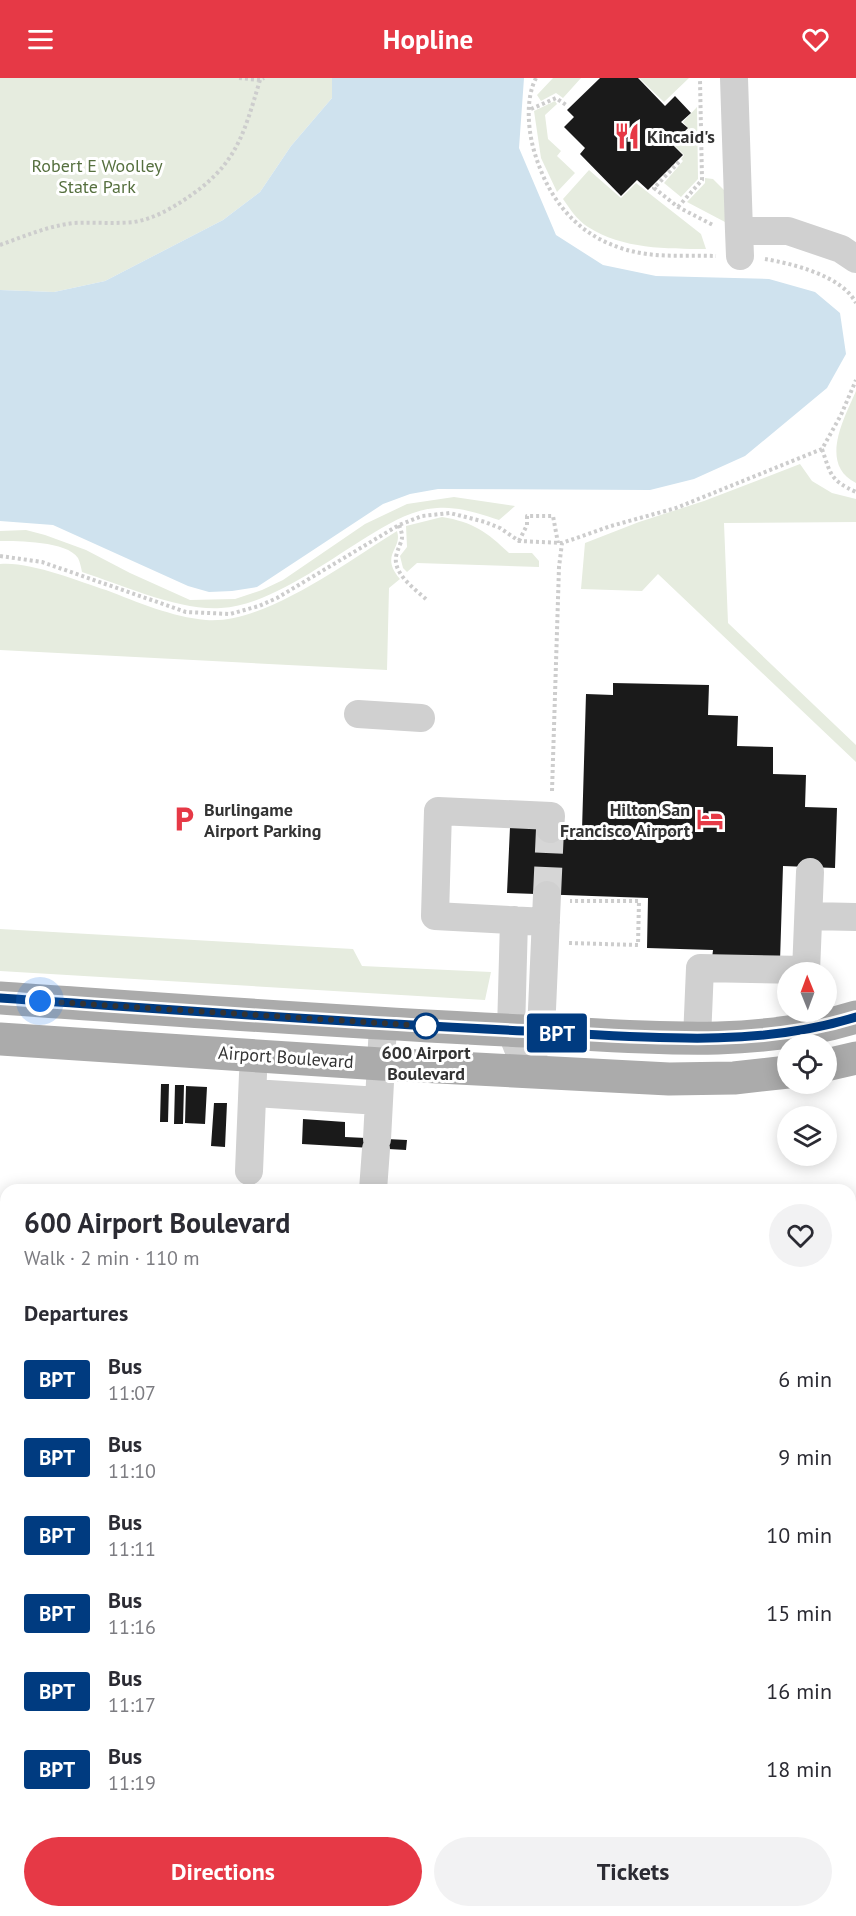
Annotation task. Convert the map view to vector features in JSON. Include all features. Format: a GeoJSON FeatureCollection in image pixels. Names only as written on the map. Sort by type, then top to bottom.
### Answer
{"type":"FeatureCollection","features":[{"type":"Feature","properties":{"kind":"main road"},"geometry":{"type":"LineString","coordinates":[[0,998],[383,1024],[697,1039],[780,1033],[800,1022]]}},
{"type":"Feature","properties":{"kind":"main road"},"geometry":{"type":"LineString","coordinates":[[76,1044],[80,1003]]}},
{"type":"Feature","properties":{"kind":"main road"},"geometry":{"type":"LineString","coordinates":[[254,1055],[256,1015]]}},
{"type":"Feature","properties":{"kind":"main road"},"geometry":{"type":"LineString","coordinates":[[837,1018],[856,1017]]}},
{"type":"Feature","properties":{"kind":"main road","name":"Airport Boulevard"},"geometry":{"type":"LineString","coordinates":[[0,1039],[381,1064],[669,1079],[734,1078],[777,1073]]}},
{"type":"Feature","properties":{"kind":"main road"},"geometry":{"type":"LineString","coordinates":[[837,1062],[856,1058]]}},
{"type":"Feature","properties":{"kind":"lane"},"geometry":{"type":"LineString","coordinates":[[734,78],[740,244],[788,231],[841,249],[856,259]]}},
{"type":"Feature","properties":{"kind":"lane"},"geometry":{"type":"LineString","coordinates":[[358,714],[421,718]]}},
{"type":"Feature","properties":{"kind":"lane"},"geometry":{"type":"LineString","coordinates":[[526,1031],[555,915],[514,920],[435,916],[438,811],[551,816],[550,829]]}},
{"type":"Feature","properties":{"kind":"lane"},"geometry":{"type":"LineString","coordinates":[[806,962],[810,872]]}},
{"type":"Feature","properties":{"kind":"lane"},"geometry":{"type":"LineString","coordinates":[[808,916],[856,916]]}},
{"type":"Feature","properties":{"kind":"lane"},"geometry":{"type":"LineString","coordinates":[[514,920],[526,1031],[527,1071]]}},
{"type":"Feature","properties":{"kind":"lane"},"geometry":{"type":"LineString","coordinates":[[697,1039],[700,969],[777,970]]}},
{"type":"Feature","properties":{"kind":"lane"},"geometry":{"type":"LineString","coordinates":[[373,1184],[383,1024]]}},
{"type":"Feature","properties":{"kind":"lane"},"geometry":{"type":"LineString","coordinates":[[249,1171],[254,1055]]}},
{"type":"Feature","properties":{"kind":"lane"},"geometry":{"type":"LineString","coordinates":[[253,1093],[379,1101]]}},
{"type":"Feature","properties":{"kind":"path"},"geometry":{"type":"LineString","coordinates":[[0,245],[41,229],[74,224],[135,222],[169,210],[218,175],[235,151],[247,125],[262,79],[239,78]]}},
{"type":"Feature","properties":{"kind":"path"},"geometry":{"type":"LineString","coordinates":[[536,78],[532,85],[530,110],[532,146],[539,168],[556,203],[575,223],[597,238],[619,247],[647,254],[740,244]]}},
{"type":"Feature","properties":{"kind":"path"},"geometry":{"type":"LineString","coordinates":[[678,207],[702,180],[699,80]]}},
{"type":"Feature","properties":{"kind":"path"},"geometry":{"type":"LineString","coordinates":[[530,110],[556,98],[566,105]]}},
{"type":"Feature","properties":{"kind":"path"},"geometry":{"type":"LineString","coordinates":[[679,162],[654,188],[678,207],[724,231],[740,244],[777,261],[808,270],[839,284],[856,303]]}},
{"type":"Feature","properties":{"kind":"path"},"geometry":{"type":"LineString","coordinates":[[0,556],[42,562],[186,612],[230,614],[277,598],[399,525],[422,516],[450,513],[486,522],[519,541],[560,543],[676,508],[822,449],[841,415],[856,380]]}},
{"type":"Feature","properties":{"kind":"path"},"geometry":{"type":"LineString","coordinates":[[822,449],[831,474],[838,484],[856,492]]}},
{"type":"Feature","properties":{"kind":"path"},"geometry":{"type":"LineString","coordinates":[[519,541],[527,525],[527,516],[553,516],[560,543],[552,797]]}},
{"type":"Feature","properties":{"kind":"path"},"geometry":{"type":"LineString","coordinates":[[399,525],[403,535],[395,559],[397,568],[402,577],[427,600]]}},
{"type":"Feature","properties":{"kind":"path"},"geometry":{"type":"LineString","coordinates":[[639,901],[638,945],[555,915],[639,901]]}},
{"type":"Feature","properties":{"kind":"green space","name":"Robert E Woolley State Park"},"geometry":{"type":"Polygon","coordinates":[[[0,78],[332,78],[332,98],[291,146],[260,192],[223,220],[105,281],[54,292],[0,290],[0,78]]]}},
{"type":"Feature","properties":{"kind":"green space"},"geometry":{"type":"Polygon","coordinates":[[[553,78],[581,78],[563,98],[556,93],[541,101],[537,95],[553,78]]]}},
{"type":"Feature","properties":{"kind":"green space"},"geometry":{"type":"Polygon","coordinates":[[[639,78],[689,78],[664,102],[639,78]]]}},
{"type":"Feature","properties":{"kind":"green space"},"geometry":{"type":"Polygon","coordinates":[[[555,101],[557,104],[545,115],[548,139],[561,151],[557,156],[575,173],[557,192],[541,158],[534,111],[555,101]]]}},
{"type":"Feature","properties":{"kind":"green space"},"geometry":{"type":"Polygon","coordinates":[[[697,107],[698,179],[681,197],[664,183],[683,161],[681,159],[684,155],[673,144],[689,129],[683,122],[697,107]]]}},
{"type":"Feature","properties":{"kind":"green space"},"geometry":{"type":"Polygon","coordinates":[[[589,170],[621,198],[636,183],[701,234],[706,249],[660,248],[630,244],[615,240],[588,227],[577,218],[563,199],[589,170]]]}},
{"type":"Feature","properties":{"kind":"green space"},"geometry":{"type":"Polygon","coordinates":[[[705,178],[713,179],[725,191],[725,222],[687,202],[705,183],[705,178]]]}},
{"type":"Feature","properties":{"kind":"green space"},"geometry":{"type":"Polygon","coordinates":[[[856,391],[856,483],[845,475],[838,464],[836,452],[841,427],[856,391]]]}},
{"type":"Feature","properties":{"kind":"green space"},"geometry":{"type":"Polygon","coordinates":[[[800,464],[812,481],[832,493],[856,499],[856,522],[724,523],[728,623],[856,745],[856,762],[658,574],[642,591],[581,589],[585,543],[800,464]]]}},
{"type":"Feature","properties":{"kind":"green space"},"geometry":{"type":"Polygon","coordinates":[[[454,497],[515,506],[499,520],[453,508],[429,509],[412,513],[375,532],[301,579],[281,589],[260,599],[221,608],[205,608],[169,601],[82,572],[78,558],[64,548],[42,543],[0,541],[0,531],[26,530],[86,550],[190,600],[235,599],[283,580],[365,524],[407,504],[454,497]]]}},
{"type":"Feature","properties":{"kind":"green space"},"geometry":{"type":"Polygon","coordinates":[[[442,517],[479,529],[509,553],[532,553],[539,561],[539,567],[417,563],[407,572],[403,568],[400,556],[407,547],[406,526],[442,517]]]}},
{"type":"Feature","properties":{"kind":"green space"},"geometry":{"type":"Polygon","coordinates":[[[397,531],[397,543],[391,558],[394,571],[400,579],[389,588],[387,670],[0,650],[0,564],[53,572],[180,616],[206,620],[229,619],[279,602],[305,589],[397,531]]]}},
{"type":"Feature","properties":{"kind":"green space"},"geometry":{"type":"Polygon","coordinates":[[[0,929],[353,949],[362,966],[491,972],[485,1000],[0,971],[0,929]]]}},
{"type":"Feature","properties":{"kind":"water"},"geometry":{"type":"Polygon","coordinates":[[[332,78],[524,78],[519,148],[556,235],[603,265],[656,276],[769,279],[815,292],[840,313],[846,354],[827,388],[745,456],[694,479],[650,490],[438,489],[410,494],[383,504],[257,587],[209,592],[188,586],[53,525],[0,521],[0,290],[54,292],[105,281],[223,220],[260,192],[291,146],[332,98],[332,78]]]}},
{"type":"Feature","properties":{"kind":"building","name":"Kincaid's"},"geometry":{"type":"Polygon","coordinates":[[[600,78],[638,78],[665,106],[675,96],[691,113],[681,122],[688,128],[672,144],[683,155],[648,190],[637,180],[621,196],[580,154],[585,148],[564,127],[574,117],[567,110],[600,78]]]}},
{"type":"Feature","properties":{"kind":"building","name":"Hilton San Francisco Airport"},"geometry":{"type":"Polygon","coordinates":[[[613,683],[709,685],[708,715],[738,716],[737,746],[773,747],[773,774],[806,775],[805,807],[837,808],[835,868],[783,866],[780,961],[712,959],[713,950],[647,948],[648,898],[507,893],[510,827],[582,830],[586,694],[613,695],[613,683]]]}},
{"type":"Feature","properties":{"kind":"building"},"geometry":{"type":"Polygon","coordinates":[[[161,1084],[169,1084],[168,1122],[160,1122],[161,1084]]]}},
{"type":"Feature","properties":{"kind":"building"},"geometry":{"type":"Polygon","coordinates":[[[175,1085],[184,1085],[183,1124],[174,1124],[175,1085]]]}},
{"type":"Feature","properties":{"kind":"building"},"geometry":{"type":"Polygon","coordinates":[[[186,1086],[207,1087],[205,1124],[185,1123],[186,1086]]]}},
{"type":"Feature","properties":{"kind":"building"},"geometry":{"type":"Polygon","coordinates":[[[214,1103],[227,1103],[225,1147],[211,1146],[214,1103]]]}},
{"type":"Feature","properties":{"kind":"building"},"geometry":{"type":"Polygon","coordinates":[[[303,1119],[345,1122],[345,1137],[407,1140],[406,1150],[302,1144],[303,1119]]]}},
{"type":"Feature","properties":{"kind":"tunnel"},"geometry":{"type":"LineString","coordinates":[[547,895],[550,829]]}},
{"type":"Feature","properties":{"kind":"bus line","name":"BPT"},"geometry":{"type":"LineString","coordinates":[[0,998],[383,1024],[677,1039],[780,1033],[856,1017]]}},
{"type":"Feature","properties":{"kind":"place","name":"Kincaid's"},"geometry":{"type":"Point","coordinates":[627,136]}},
{"type":"Feature","properties":{"kind":"place","name":"Burlingame Airport Parking"},"geometry":{"type":"Point","coordinates":[184,819]}},
{"type":"Feature","properties":{"kind":"place","name":"Hilton San Francisco Airport"},"geometry":{"type":"Point","coordinates":[710,819]}},
{"type":"Feature","properties":{"kind":"place","name":"600 Airport Boulevard"},"geometry":{"type":"Point","coordinates":[426,1026]}},
{"type":"Feature","properties":{"kind":"route"},"geometry":{"type":"LineString","coordinates":[[40,1001],[426,1026]]}}]}
